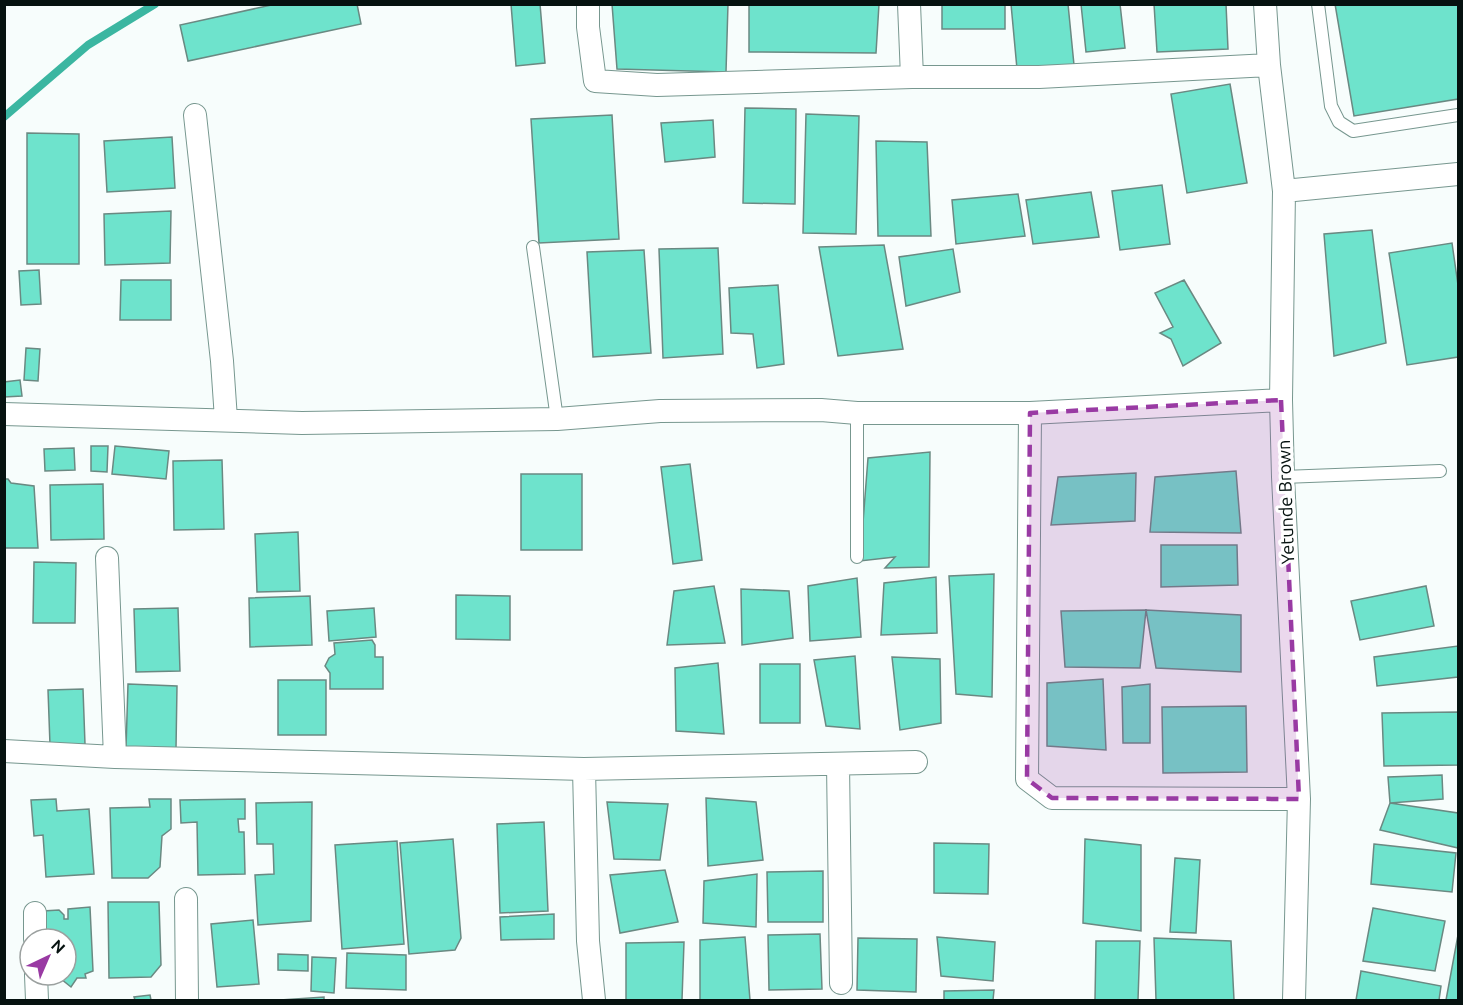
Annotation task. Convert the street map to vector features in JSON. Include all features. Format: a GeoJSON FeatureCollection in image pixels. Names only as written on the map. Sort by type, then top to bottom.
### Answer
{"type":"FeatureCollection","features":[{"type":"Feature","properties":{"kind":"street"},"geometry":{"type":"LineString","coordinates":[[588,4],[588,27],[595,81],[657,85],[912,77],[1040,77],[1269,65]]}},
{"type":"Feature","properties":{"kind":"street"},"geometry":{"type":"LineString","coordinates":[[909,4],[912,77]]}},
{"type":"Feature","properties":{"kind":"street","name":"Yetunde Brown"},"geometry":{"type":"LineString","coordinates":[[1265,4],[1269,65],[1284,191],[1281,399],[1299,799],[1294,1000]]}},
{"type":"Feature","properties":{"kind":"street"},"geometry":{"type":"LineString","coordinates":[[195,115],[222,361],[226,419]]}},
{"type":"Feature","properties":{"kind":"street"},"geometry":{"type":"LineString","coordinates":[[1284,191],[1458,174]]}},
{"type":"Feature","properties":{"kind":"street"},"geometry":{"type":"LineString","coordinates":[[4,414],[302,423],[557,419],[660,411],[821,410],[857,413],[1030,413],[1281,399]]}},
{"type":"Feature","properties":{"kind":"street"},"geometry":{"type":"LineString","coordinates":[[1030,413],[1027,779],[1052,798],[1299,799]]}},
{"type":"Feature","properties":{"kind":"street"},"geometry":{"type":"LineString","coordinates":[[107,558],[115,757]]}},
{"type":"Feature","properties":{"kind":"street"},"geometry":{"type":"LineString","coordinates":[[4,751],[115,757],[584,769],[916,762]]}},
{"type":"Feature","properties":{"kind":"street"},"geometry":{"type":"LineString","coordinates":[[838,764],[841,983]]}},
{"type":"Feature","properties":{"kind":"street"},"geometry":{"type":"LineString","coordinates":[[584,769],[588,941],[594,1000]]}},
{"type":"Feature","properties":{"kind":"street"},"geometry":{"type":"LineString","coordinates":[[186,899],[187,1000]]}},
{"type":"Feature","properties":{"kind":"street"},"geometry":{"type":"LineString","coordinates":[[35,913],[36,927]]}},
{"type":"Feature","properties":{"kind":"lane"},"geometry":{"type":"LineString","coordinates":[[1318,4],[1331,106],[1339,122],[1353,130],[1458,114]]}},
{"type":"Feature","properties":{"kind":"lane"},"geometry":{"type":"LineString","coordinates":[[533,247],[557,419]]}},
{"type":"Feature","properties":{"kind":"lane"},"geometry":{"type":"LineString","coordinates":[[857,413],[857,557]]}},
{"type":"Feature","properties":{"kind":"lane"},"geometry":{"type":"LineString","coordinates":[[1283,477],[1440,471]]}},
{"type":"Feature","properties":{"kind":"highlighted area"},"geometry":{"type":"Polygon","coordinates":[[[1281,400],[1299,799],[1052,798],[1027,779],[1030,413],[1281,400]]]}},
{"type":"Feature","properties":{"kind":"building"},"geometry":{"type":"Polygon","coordinates":[[[276,4],[357,4],[361,24],[188,61],[180,25],[276,4]]]}},
{"type":"Feature","properties":{"kind":"building"},"geometry":{"type":"Polygon","coordinates":[[[511,4],[540,4],[545,63],[516,66],[511,4]]]}},
{"type":"Feature","properties":{"kind":"building"},"geometry":{"type":"Polygon","coordinates":[[[612,4],[728,4],[726,72],[617,69],[612,4]]]}},
{"type":"Feature","properties":{"kind":"building"},"geometry":{"type":"Polygon","coordinates":[[[749,4],[879,4],[876,53],[749,52],[749,4]]]}},
{"type":"Feature","properties":{"kind":"building"},"geometry":{"type":"Polygon","coordinates":[[[942,4],[1005,4],[1005,29],[942,29],[942,4]]]}},
{"type":"Feature","properties":{"kind":"building"},"geometry":{"type":"Polygon","coordinates":[[[1011,4],[1068,4],[1074,65],[1017,69],[1011,4]]]}},
{"type":"Feature","properties":{"kind":"building"},"geometry":{"type":"Polygon","coordinates":[[[1081,4],[1120,4],[1125,48],[1086,52],[1081,4]]]}},
{"type":"Feature","properties":{"kind":"building"},"geometry":{"type":"Polygon","coordinates":[[[1154,4],[1226,4],[1228,49],[1157,52],[1154,4]]]}},
{"type":"Feature","properties":{"kind":"building"},"geometry":{"type":"Polygon","coordinates":[[[1335,4],[1458,4],[1458,99],[1354,116],[1335,4]]]}},
{"type":"Feature","properties":{"kind":"building"},"geometry":{"type":"Polygon","coordinates":[[[1230,84],[1247,183],[1187,193],[1171,94],[1230,84]]]}},
{"type":"Feature","properties":{"kind":"building"},"geometry":{"type":"Polygon","coordinates":[[[745,108],[796,109],[795,204],[743,203],[745,108]]]}},
{"type":"Feature","properties":{"kind":"building"},"geometry":{"type":"Polygon","coordinates":[[[806,114],[859,116],[856,234],[803,233],[806,114]]]}},
{"type":"Feature","properties":{"kind":"building"},"geometry":{"type":"Polygon","coordinates":[[[612,115],[619,239],[539,243],[531,119],[612,115]]]}},
{"type":"Feature","properties":{"kind":"building"},"geometry":{"type":"Polygon","coordinates":[[[713,120],[715,157],[665,162],[661,123],[713,120]]]}},
{"type":"Feature","properties":{"kind":"building"},"geometry":{"type":"Polygon","coordinates":[[[27,133],[79,134],[79,264],[27,264],[27,133]]]}},
{"type":"Feature","properties":{"kind":"building"},"geometry":{"type":"Polygon","coordinates":[[[172,137],[175,188],[107,192],[104,141],[172,137]]]}},
{"type":"Feature","properties":{"kind":"building"},"geometry":{"type":"Polygon","coordinates":[[[876,141],[927,142],[931,236],[878,236],[876,141]]]}},
{"type":"Feature","properties":{"kind":"building"},"geometry":{"type":"Polygon","coordinates":[[[1162,185],[1170,244],[1120,250],[1112,191],[1162,185]]]}},
{"type":"Feature","properties":{"kind":"building"},"geometry":{"type":"Polygon","coordinates":[[[1091,192],[1099,237],[1033,244],[1026,200],[1091,192]]]}},
{"type":"Feature","properties":{"kind":"building"},"geometry":{"type":"Polygon","coordinates":[[[1018,194],[1025,236],[956,244],[952,200],[1018,194]]]}},
{"type":"Feature","properties":{"kind":"building"},"geometry":{"type":"Polygon","coordinates":[[[171,211],[170,263],[105,265],[104,214],[171,211]]]}},
{"type":"Feature","properties":{"kind":"building"},"geometry":{"type":"Polygon","coordinates":[[[1372,230],[1386,343],[1334,356],[1324,234],[1372,230]]]}},
{"type":"Feature","properties":{"kind":"building"},"geometry":{"type":"Polygon","coordinates":[[[1452,243],[1458,285],[1458,357],[1407,365],[1389,253],[1452,243]]]}},
{"type":"Feature","properties":{"kind":"building"},"geometry":{"type":"Polygon","coordinates":[[[884,245],[903,349],[838,356],[819,247],[884,245]]]}},
{"type":"Feature","properties":{"kind":"building"},"geometry":{"type":"Polygon","coordinates":[[[718,248],[723,354],[663,358],[659,249],[718,248]]]}},
{"type":"Feature","properties":{"kind":"building"},"geometry":{"type":"Polygon","coordinates":[[[953,249],[960,292],[906,306],[899,257],[953,249]]]}},
{"type":"Feature","properties":{"kind":"building"},"geometry":{"type":"Polygon","coordinates":[[[644,250],[651,353],[593,357],[587,252],[644,250]]]}},
{"type":"Feature","properties":{"kind":"building"},"geometry":{"type":"Polygon","coordinates":[[[39,270],[41,304],[21,305],[19,271],[39,270]]]}},
{"type":"Feature","properties":{"kind":"building"},"geometry":{"type":"Polygon","coordinates":[[[121,280],[171,280],[171,320],[120,320],[121,280]]]}},
{"type":"Feature","properties":{"kind":"building"},"geometry":{"type":"Polygon","coordinates":[[[1184,280],[1221,343],[1183,366],[1171,339],[1160,333],[1173,327],[1155,293],[1184,280]]]}},
{"type":"Feature","properties":{"kind":"building"},"geometry":{"type":"Polygon","coordinates":[[[778,285],[784,364],[757,368],[753,334],[731,333],[729,288],[778,285]]]}},
{"type":"Feature","properties":{"kind":"building"},"geometry":{"type":"Polygon","coordinates":[[[26,348],[40,349],[38,381],[24,380],[26,348]]]}},
{"type":"Feature","properties":{"kind":"building"},"geometry":{"type":"Polygon","coordinates":[[[20,380],[22,396],[4,397],[4,382],[20,380]]]}},
{"type":"Feature","properties":{"kind":"building"},"geometry":{"type":"Polygon","coordinates":[[[91,446],[108,446],[107,472],[91,471],[91,446]]]}},
{"type":"Feature","properties":{"kind":"building"},"geometry":{"type":"Polygon","coordinates":[[[115,446],[169,451],[166,479],[112,474],[115,446]]]}},
{"type":"Feature","properties":{"kind":"building"},"geometry":{"type":"Polygon","coordinates":[[[74,448],[75,470],[45,471],[44,449],[74,448]]]}},
{"type":"Feature","properties":{"kind":"building"},"geometry":{"type":"Polygon","coordinates":[[[930,452],[929,567],[885,568],[895,557],[860,561],[868,458],[930,452]]]}},
{"type":"Feature","properties":{"kind":"building"},"geometry":{"type":"Polygon","coordinates":[[[222,460],[224,529],[174,530],[173,461],[222,460]]]}},
{"type":"Feature","properties":{"kind":"building"},"geometry":{"type":"Polygon","coordinates":[[[690,464],[702,560],[673,564],[661,467],[690,464]]]}},
{"type":"Feature","properties":{"kind":"building"},"geometry":{"type":"Polygon","coordinates":[[[1236,471],[1241,533],[1150,532],[1155,477],[1236,471]]]}},
{"type":"Feature","properties":{"kind":"building"},"geometry":{"type":"Polygon","coordinates":[[[1136,473],[1135,521],[1051,525],[1058,477],[1136,473]]]}},
{"type":"Feature","properties":{"kind":"building"},"geometry":{"type":"Polygon","coordinates":[[[521,474],[582,474],[582,550],[521,550],[521,474]]]}},
{"type":"Feature","properties":{"kind":"building"},"geometry":{"type":"Polygon","coordinates":[[[4,479],[8,479],[11,483],[34,486],[38,548],[4,548],[4,479]]]}},
{"type":"Feature","properties":{"kind":"building"},"geometry":{"type":"Polygon","coordinates":[[[103,484],[104,539],[51,540],[50,485],[103,484]]]}},
{"type":"Feature","properties":{"kind":"building"},"geometry":{"type":"Polygon","coordinates":[[[298,532],[300,591],[257,592],[255,534],[298,532]]]}},
{"type":"Feature","properties":{"kind":"building"},"geometry":{"type":"Polygon","coordinates":[[[1161,545],[1237,545],[1238,585],[1161,587],[1161,545]]]}},
{"type":"Feature","properties":{"kind":"building"},"geometry":{"type":"Polygon","coordinates":[[[34,562],[76,563],[75,623],[33,623],[34,562]]]}},
{"type":"Feature","properties":{"kind":"building"},"geometry":{"type":"Polygon","coordinates":[[[994,574],[992,697],[956,694],[949,576],[994,574]]]}},
{"type":"Feature","properties":{"kind":"building"},"geometry":{"type":"Polygon","coordinates":[[[936,577],[937,633],[881,635],[884,583],[936,577]]]}},
{"type":"Feature","properties":{"kind":"building"},"geometry":{"type":"Polygon","coordinates":[[[857,578],[861,637],[810,641],[808,586],[857,578]]]}},
{"type":"Feature","properties":{"kind":"building"},"geometry":{"type":"Polygon","coordinates":[[[714,586],[725,643],[667,645],[674,591],[714,586]]]}},
{"type":"Feature","properties":{"kind":"building"},"geometry":{"type":"Polygon","coordinates":[[[1426,586],[1434,626],[1360,640],[1351,601],[1426,586]]]}},
{"type":"Feature","properties":{"kind":"building"},"geometry":{"type":"Polygon","coordinates":[[[741,589],[789,591],[793,638],[742,645],[741,589]]]}},
{"type":"Feature","properties":{"kind":"building"},"geometry":{"type":"Polygon","coordinates":[[[456,595],[510,596],[510,640],[456,639],[456,595]]]}},
{"type":"Feature","properties":{"kind":"building"},"geometry":{"type":"Polygon","coordinates":[[[310,596],[312,645],[250,647],[249,598],[310,596]]]}},
{"type":"Feature","properties":{"kind":"building"},"geometry":{"type":"Polygon","coordinates":[[[178,608],[180,671],[136,672],[134,609],[178,608]]]}},
{"type":"Feature","properties":{"kind":"building"},"geometry":{"type":"Polygon","coordinates":[[[374,608],[376,637],[329,641],[327,611],[374,608]]]}},
{"type":"Feature","properties":{"kind":"building"},"geometry":{"type":"Polygon","coordinates":[[[1146,610],[1140,668],[1065,667],[1061,611],[1146,610]]]}},
{"type":"Feature","properties":{"kind":"building"},"geometry":{"type":"Polygon","coordinates":[[[1146,610],[1241,615],[1241,672],[1156,668],[1146,610]]]}},
{"type":"Feature","properties":{"kind":"building"},"geometry":{"type":"Polygon","coordinates":[[[372,640],[375,645],[375,657],[383,657],[383,689],[330,689],[330,673],[325,666],[329,658],[335,654],[334,643],[372,640]]]}},
{"type":"Feature","properties":{"kind":"building"},"geometry":{"type":"Polygon","coordinates":[[[1458,646],[1458,677],[1377,686],[1374,657],[1458,646]]]}},
{"type":"Feature","properties":{"kind":"building"},"geometry":{"type":"Polygon","coordinates":[[[855,656],[860,729],[826,726],[814,660],[855,656]]]}},
{"type":"Feature","properties":{"kind":"building"},"geometry":{"type":"Polygon","coordinates":[[[892,657],[940,659],[941,723],[900,730],[892,657]]]}},
{"type":"Feature","properties":{"kind":"building"},"geometry":{"type":"Polygon","coordinates":[[[718,663],[724,734],[676,731],[675,668],[718,663]]]}},
{"type":"Feature","properties":{"kind":"building"},"geometry":{"type":"Polygon","coordinates":[[[760,664],[800,664],[800,723],[760,723],[760,664]]]}},
{"type":"Feature","properties":{"kind":"building"},"geometry":{"type":"Polygon","coordinates":[[[1103,679],[1106,750],[1047,746],[1047,683],[1103,679]]]}},
{"type":"Feature","properties":{"kind":"building"},"geometry":{"type":"Polygon","coordinates":[[[278,680],[326,680],[326,735],[278,735],[278,680]]]}},
{"type":"Feature","properties":{"kind":"building"},"geometry":{"type":"Polygon","coordinates":[[[128,684],[177,686],[176,749],[126,748],[128,684]]]}},
{"type":"Feature","properties":{"kind":"building"},"geometry":{"type":"Polygon","coordinates":[[[1150,684],[1150,743],[1123,743],[1122,687],[1150,684]]]}},
{"type":"Feature","properties":{"kind":"building"},"geometry":{"type":"Polygon","coordinates":[[[83,689],[85,744],[50,745],[48,690],[83,689]]]}},
{"type":"Feature","properties":{"kind":"building"},"geometry":{"type":"Polygon","coordinates":[[[1246,706],[1247,772],[1163,773],[1162,707],[1246,706]]]}},
{"type":"Feature","properties":{"kind":"building"},"geometry":{"type":"Polygon","coordinates":[[[1458,712],[1458,765],[1384,766],[1382,713],[1458,712]]]}},
{"type":"Feature","properties":{"kind":"building"},"geometry":{"type":"Polygon","coordinates":[[[1442,775],[1443,799],[1390,803],[1388,777],[1442,775]]]}},
{"type":"Feature","properties":{"kind":"building"},"geometry":{"type":"Polygon","coordinates":[[[706,798],[756,802],[763,860],[708,866],[706,798]]]}},
{"type":"Feature","properties":{"kind":"building"},"geometry":{"type":"Polygon","coordinates":[[[56,799],[57,811],[89,809],[94,874],[46,877],[43,835],[34,836],[31,800],[56,799]]]}},
{"type":"Feature","properties":{"kind":"building"},"geometry":{"type":"Polygon","coordinates":[[[149,799],[171,799],[171,829],[162,836],[160,867],[148,878],[112,878],[110,808],[150,807],[149,799]]]}},
{"type":"Feature","properties":{"kind":"building"},"geometry":{"type":"Polygon","coordinates":[[[245,799],[245,819],[238,819],[239,832],[244,832],[245,874],[198,875],[197,822],[181,823],[180,800],[245,799]]]}},
{"type":"Feature","properties":{"kind":"building"},"geometry":{"type":"Polygon","coordinates":[[[312,802],[311,921],[258,925],[255,875],[274,874],[273,844],[257,844],[256,803],[312,802]]]}},
{"type":"Feature","properties":{"kind":"building"},"geometry":{"type":"Polygon","coordinates":[[[607,802],[668,804],[660,860],[614,859],[607,802]]]}},
{"type":"Feature","properties":{"kind":"building"},"geometry":{"type":"Polygon","coordinates":[[[1390,803],[1458,813],[1458,848],[1380,830],[1390,803]]]}},
{"type":"Feature","properties":{"kind":"building"},"geometry":{"type":"Polygon","coordinates":[[[544,822],[548,911],[500,913],[497,824],[544,822]]]}},
{"type":"Feature","properties":{"kind":"building"},"geometry":{"type":"Polygon","coordinates":[[[453,839],[461,938],[455,950],[409,954],[400,843],[453,839]]]}},
{"type":"Feature","properties":{"kind":"building"},"geometry":{"type":"Polygon","coordinates":[[[1085,839],[1141,845],[1141,931],[1083,923],[1085,839]]]}},
{"type":"Feature","properties":{"kind":"building"},"geometry":{"type":"Polygon","coordinates":[[[397,841],[404,944],[342,949],[335,845],[397,841]]]}},
{"type":"Feature","properties":{"kind":"building"},"geometry":{"type":"Polygon","coordinates":[[[934,843],[989,844],[988,894],[934,893],[934,843]]]}},
{"type":"Feature","properties":{"kind":"building"},"geometry":{"type":"Polygon","coordinates":[[[1374,844],[1456,853],[1452,892],[1371,884],[1374,844]]]}},
{"type":"Feature","properties":{"kind":"building"},"geometry":{"type":"Polygon","coordinates":[[[1175,858],[1200,860],[1196,933],[1170,932],[1175,858]]]}},
{"type":"Feature","properties":{"kind":"building"},"geometry":{"type":"Polygon","coordinates":[[[665,870],[678,922],[620,933],[610,875],[665,870]]]}},
{"type":"Feature","properties":{"kind":"building"},"geometry":{"type":"Polygon","coordinates":[[[823,871],[823,922],[768,922],[767,872],[823,871]]]}},
{"type":"Feature","properties":{"kind":"building"},"geometry":{"type":"Polygon","coordinates":[[[757,874],[756,927],[703,923],[704,881],[757,874]]]}},
{"type":"Feature","properties":{"kind":"building"},"geometry":{"type":"Polygon","coordinates":[[[108,902],[159,902],[161,965],[151,977],[109,978],[108,902]]]}},
{"type":"Feature","properties":{"kind":"building"},"geometry":{"type":"Polygon","coordinates":[[[90,907],[93,971],[85,974],[86,978],[78,978],[78,927],[44,927],[43,911],[59,910],[64,915],[64,919],[68,919],[68,909],[90,907]]]}},
{"type":"Feature","properties":{"kind":"building"},"geometry":{"type":"Polygon","coordinates":[[[1373,908],[1445,921],[1435,971],[1363,961],[1373,908]]]}},
{"type":"Feature","properties":{"kind":"building"},"geometry":{"type":"Polygon","coordinates":[[[554,914],[554,939],[501,940],[500,917],[554,914]]]}},
{"type":"Feature","properties":{"kind":"building"},"geometry":{"type":"Polygon","coordinates":[[[253,920],[259,984],[217,987],[211,924],[253,920]]]}},
{"type":"Feature","properties":{"kind":"building"},"geometry":{"type":"Polygon","coordinates":[[[820,934],[822,989],[769,990],[768,935],[820,934]]]}},
{"type":"Feature","properties":{"kind":"building"},"geometry":{"type":"Polygon","coordinates":[[[1458,935],[1458,1000],[1446,1000],[1458,935]]]}},
{"type":"Feature","properties":{"kind":"building"},"geometry":{"type":"Polygon","coordinates":[[[745,937],[750,1000],[700,1000],[700,940],[745,937]]]}},
{"type":"Feature","properties":{"kind":"building"},"geometry":{"type":"Polygon","coordinates":[[[937,937],[995,942],[993,981],[941,976],[937,937]]]}},
{"type":"Feature","properties":{"kind":"building"},"geometry":{"type":"Polygon","coordinates":[[[858,938],[917,939],[916,992],[857,990],[858,938]]]}},
{"type":"Feature","properties":{"kind":"building"},"geometry":{"type":"Polygon","coordinates":[[[1154,938],[1231,941],[1234,1000],[1156,1000],[1154,938]]]}},
{"type":"Feature","properties":{"kind":"building"},"geometry":{"type":"Polygon","coordinates":[[[1096,941],[1140,941],[1138,1000],[1095,1000],[1096,941]]]}},
{"type":"Feature","properties":{"kind":"building"},"geometry":{"type":"Polygon","coordinates":[[[684,942],[682,1000],[626,1000],[626,943],[684,942]]]}},
{"type":"Feature","properties":{"kind":"building"},"geometry":{"type":"Polygon","coordinates":[[[347,953],[406,955],[406,990],[346,988],[347,953]]]}},
{"type":"Feature","properties":{"kind":"building"},"geometry":{"type":"Polygon","coordinates":[[[278,954],[308,955],[308,971],[278,970],[278,954]]]}},
{"type":"Feature","properties":{"kind":"building"},"geometry":{"type":"Polygon","coordinates":[[[312,957],[336,958],[334,993],[311,991],[312,957]]]}},
{"type":"Feature","properties":{"kind":"building"},"geometry":{"type":"Polygon","coordinates":[[[1361,971],[1441,986],[1439,1000],[1356,1000],[1361,971]]]}},
{"type":"Feature","properties":{"kind":"building"},"geometry":{"type":"Polygon","coordinates":[[[994,990],[993,1000],[944,1000],[944,991],[994,990]]]}},
{"type":"Feature","properties":{"kind":"building"},"geometry":{"type":"Polygon","coordinates":[[[150,995],[151,1000],[135,1000],[134,997],[150,995]]]}},
{"type":"Feature","properties":{"kind":"building"},"geometry":{"type":"Polygon","coordinates":[[[324,997],[324,1000],[280,1000],[324,997]]]}},
{"type":"Feature","properties":{"kind":"waterway"},"geometry":{"type":"LineString","coordinates":[[4,117],[88,45],[155,4]]}}]}
